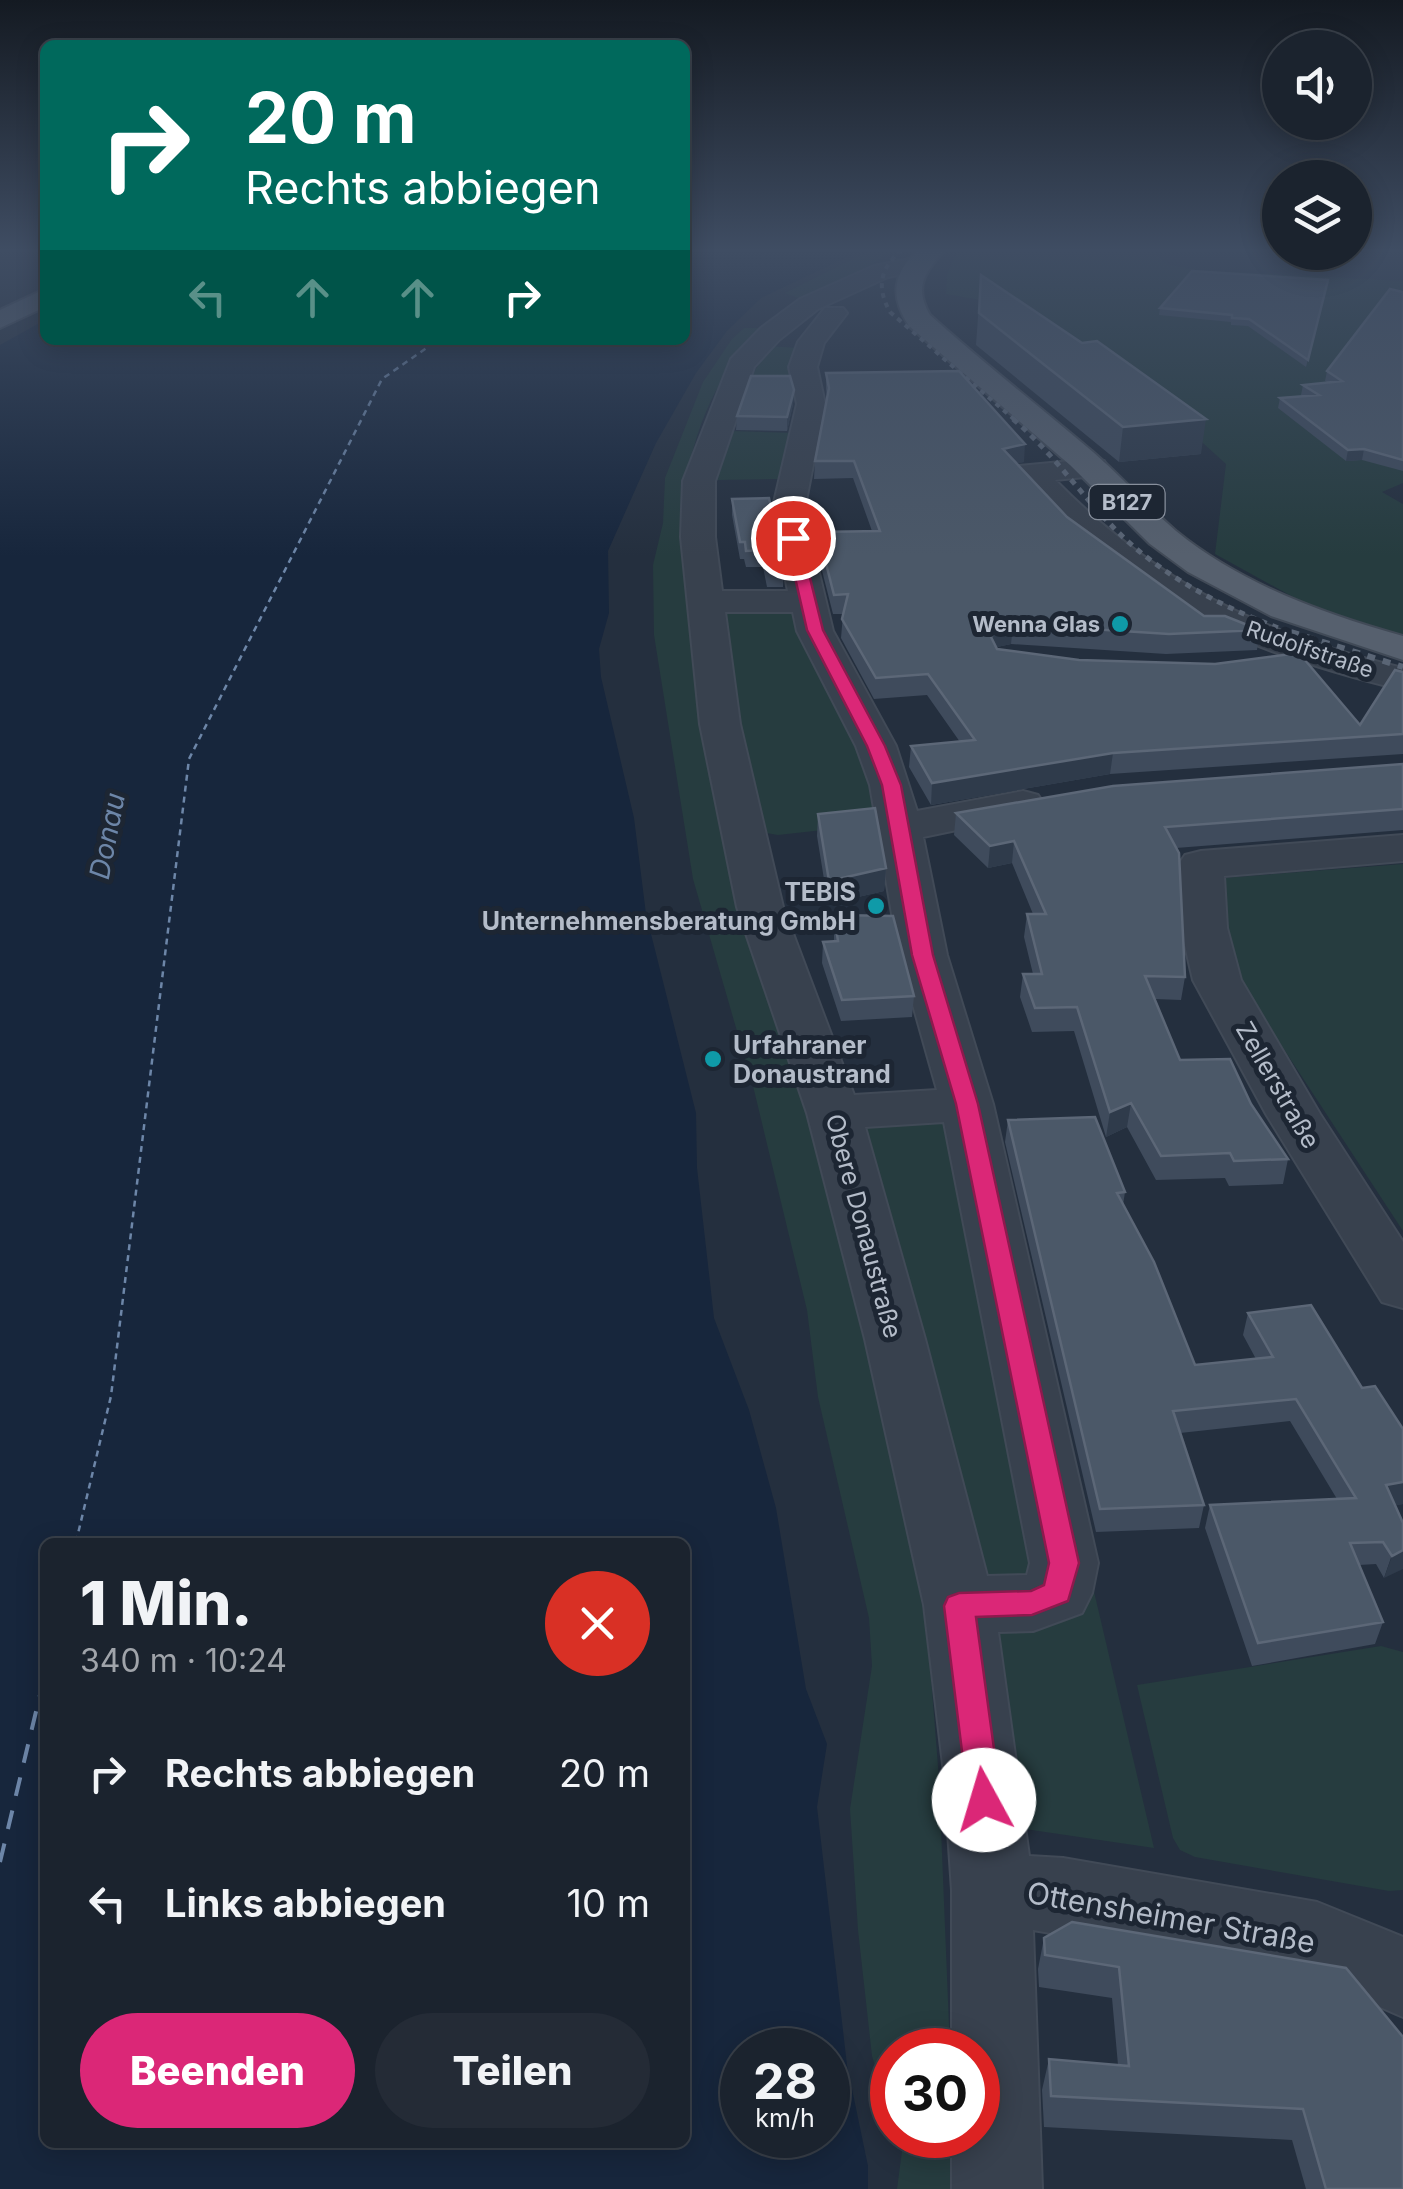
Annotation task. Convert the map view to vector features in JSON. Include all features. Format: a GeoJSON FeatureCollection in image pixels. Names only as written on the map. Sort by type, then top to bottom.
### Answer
{"type":"FeatureCollection","features":[{"type":"Feature","properties":{"kind":"main road","name":"Rudolfstraße"},"geometry":{"type":"LineString","coordinates":[[957,352],[1092,468],[1164,537],[1223,578],[1312,619],[1403,648]]}},
{"type":"Feature","properties":{"kind":"street","name":"Obere Donaustraße"},"geometry":{"type":"LineString","coordinates":[[761,352],[741,365],[699,481],[698,537],[720,724],[760,906],[834,1113],[895,1339],[959,1606],[982,1774],[992,1890],[997,2189]]}},
{"type":"Feature","properties":{"kind":"street"},"geometry":{"type":"LineString","coordinates":[[806,352],[803,378],[811,404],[793,474],[788,512],[815,630],[876,746],[892,785],[934,1002],[967,1104],[1064,1563],[1058,1593],[1032,1603],[959,1606]]}},
{"type":"Feature","properties":{"kind":"street","name":"Rudolfstraße"},"geometry":{"type":"LineString","coordinates":[[1092,468],[1030,473],[1085,528],[1144,575],[1203,608],[1313,653],[1403,680]]}},
{"type":"Feature","properties":{"kind":"street"},"geometry":{"type":"LineString","coordinates":[[705,602],[809,601]]}},
{"type":"Feature","properties":{"kind":"street"},"geometry":{"type":"LineString","coordinates":[[1246,665],[1282,664],[1313,653]]}},
{"type":"Feature","properties":{"kind":"street"},"geometry":{"type":"LineString","coordinates":[[899,824],[928,824],[1055,798]]}},
{"type":"Feature","properties":{"kind":"street","name":"Zellerstraße"},"geometry":{"type":"LineString","coordinates":[[1403,848],[1200,864],[1204,928],[1217,980],[1293,1114],[1403,1288]]}},
{"type":"Feature","properties":{"kind":"street"},"geometry":{"type":"LineString","coordinates":[[834,1113],[967,1104]]}},
{"type":"Feature","properties":{"kind":"street","name":"Ottensheimer Straße"},"geometry":{"type":"LineString","coordinates":[[992,1890],[1064,1896],[1317,1940],[1403,1978]]}},
{"type":"Feature","properties":{"kind":"green space"},"geometry":{"type":"Polygon","coordinates":[[[723,352],[741,352],[711,400],[700,427],[686,485],[683,544],[805,1095],[851,1271],[910,1538],[928,1639],[939,1779],[949,2028],[870,2028],[870,2038],[850,1809],[872,1666],[869,1618],[818,1397],[807,1310],[754,1090],[693,879],[654,635],[653,565],[663,523],[665,478],[703,382],[723,352]]]}},
{"type":"Feature","properties":{"kind":"green space"},"geometry":{"type":"Polygon","coordinates":[[[765,352],[798,352],[797,387],[746,388],[765,352]]]}},
{"type":"Feature","properties":{"kind":"green space"},"geometry":{"type":"Polygon","coordinates":[[[1067,352],[1403,352],[1403,483],[1382,492],[1403,504],[1403,636],[1304,603],[1215,554],[1226,464],[1172,415],[1067,352]]]}},
{"type":"Feature","properties":{"kind":"green space"},"geometry":{"type":"Polygon","coordinates":[[[731,431],[796,433],[782,479],[716,480],[731,431]]]}},
{"type":"Feature","properties":{"kind":"green space"},"geometry":{"type":"Polygon","coordinates":[[[793,607],[858,737],[886,823],[778,835],[760,832],[718,613],[722,609],[793,607]]]}},
{"type":"Feature","properties":{"kind":"green space"},"geometry":{"type":"Polygon","coordinates":[[[1403,864],[1403,1231],[1249,996],[1226,941],[1223,878],[1403,864]]]}},
{"type":"Feature","properties":{"kind":"green space"},"geometry":{"type":"Polygon","coordinates":[[[949,1091],[1085,1553],[1154,1848],[1018,1828],[848,1095],[949,1091]]]}},
{"type":"Feature","properties":{"kind":"green space"},"geometry":{"type":"Polygon","coordinates":[[[1381,1646],[1403,1652],[1403,1890],[1389,1891],[1195,1857],[1180,1850],[1173,1838],[1137,1685],[1381,1646]]]}},
{"type":"Feature","properties":{"kind":"green space"},"geometry":{"type":"Polygon","coordinates":[[[901,2158],[952,2158],[952,2189],[897,2189],[901,2158]]]}},
{"type":"Feature","properties":{"kind":"water","name":"Donau"},"geometry":{"type":"Polygon","coordinates":[[[0,352],[711,352],[656,443],[608,551],[609,613],[599,649],[601,677],[634,818],[646,914],[696,1113],[697,1168],[714,1318],[749,1410],[776,1508],[806,1689],[827,1744],[817,1807],[843,2028],[720,2028],[720,2158],[850,2158],[850,2079],[868,2166],[868,2189],[0,2189],[0,352]]]}},
{"type":"Feature","properties":{"kind":"building"},"geometry":{"type":"Polygon","coordinates":[[[1028,352],[1113,352],[1206,419],[1123,427],[1028,352]]]}},
{"type":"Feature","properties":{"kind":"building"},"geometry":{"type":"Polygon","coordinates":[[[1341,352],[1403,352],[1403,460],[1364,449],[1348,450],[1280,398],[1319,395],[1303,385],[1342,381],[1327,371],[1341,352]]]}},
{"type":"Feature","properties":{"kind":"building"},"geometry":{"type":"Polygon","coordinates":[[[959,371],[1025,444],[1003,449],[1067,517],[1204,616],[1225,616],[1260,630],[1169,634],[1013,624],[999,628],[991,637],[997,649],[1079,660],[1215,664],[1299,653],[1360,725],[1395,670],[1403,672],[1403,734],[1113,753],[932,783],[911,746],[975,740],[928,674],[876,678],[842,619],[848,594],[834,595],[818,532],[880,531],[854,461],[815,461],[829,388],[826,373],[959,371]]]}},
{"type":"Feature","properties":{"kind":"building"},"geometry":{"type":"Polygon","coordinates":[[[751,376],[790,376],[794,390],[787,417],[737,416],[751,376]]]}},
{"type":"Feature","properties":{"kind":"building"},"geometry":{"type":"Polygon","coordinates":[[[769,498],[784,570],[767,570],[763,550],[746,551],[745,542],[740,542],[732,499],[769,498]]]}},
{"type":"Feature","properties":{"kind":"building"},"geometry":{"type":"Polygon","coordinates":[[[1403,764],[1403,809],[1165,827],[1179,853],[1185,977],[1145,976],[1180,1060],[1230,1059],[1251,1104],[1288,1159],[1234,1161],[1230,1153],[1161,1156],[1131,1103],[1110,1112],[1077,1007],[1035,1008],[1023,974],[1042,974],[1027,914],[1046,914],[1014,841],[990,846],[956,813],[1113,786],[1403,764]]]}},
{"type":"Feature","properties":{"kind":"building"},"geometry":{"type":"Polygon","coordinates":[[[875,808],[886,868],[829,881],[818,814],[875,808]]]}},
{"type":"Feature","properties":{"kind":"building"},"geometry":{"type":"Polygon","coordinates":[[[834,915],[893,916],[914,996],[842,1000],[823,942],[838,941],[834,915]]]}},
{"type":"Feature","properties":{"kind":"building"},"geometry":{"type":"Polygon","coordinates":[[[1095,1117],[1125,1192],[1117,1193],[1154,1262],[1195,1365],[1273,1357],[1248,1313],[1311,1305],[1362,1388],[1375,1386],[1403,1429],[1403,1482],[1386,1485],[1403,1523],[1403,1550],[1392,1556],[1383,1542],[1350,1543],[1383,1622],[1258,1643],[1210,1505],[1356,1498],[1296,1399],[1173,1411],[1204,1505],[1100,1509],[1008,1120],[1095,1117]]]}},
{"type":"Feature","properties":{"kind":"building"},"geometry":{"type":"Polygon","coordinates":[[[1072,1922],[1346,1968],[1403,2037],[1403,2189],[1326,2189],[1303,2109],[1051,2096],[1049,2059],[1129,2066],[1119,1967],[1045,1955],[1044,1938],[1072,1922]]]}},
{"type":"Feature","properties":{"kind":"ferry route"},"geometry":{"type":"LineString","coordinates":[[77,1538],[111,1396],[189,759],[382,379],[421,352]]}},
{"type":"Feature","properties":{"kind":"ferry route"},"geometry":{"type":"LineString","coordinates":[[0,1862],[40,1695]]}},
{"type":"Feature","properties":{"kind":"railway"},"geometry":{"type":"LineString","coordinates":[[936,352],[1016,421]]}},
{"type":"Feature","properties":{"kind":"railway"},"geometry":{"type":"LineString","coordinates":[[1013,419],[1113,527],[1153,562],[1199,592],[1298,635]]}},
{"type":"Feature","properties":{"kind":"railway"},"geometry":{"type":"LineString","coordinates":[[1291,632],[1403,667]]}},
{"type":"Feature","properties":{"kind":"place","name":"Wenna Glas"},"geometry":{"type":"Point","coordinates":[1120,624]}},
{"type":"Feature","properties":{"kind":"place","name":"TEBIS Unternehmensberatung GmbH"},"geometry":{"type":"Point","coordinates":[876,906]}},
{"type":"Feature","properties":{"kind":"place","name":"Urfahraner Donaustrand"},"geometry":{"type":"Point","coordinates":[713,1059]}},
{"type":"Feature","properties":{"kind":"route"},"geometry":{"type":"LineString","coordinates":[[793,538],[815,630],[876,746],[892,785],[922,955],[967,1104],[1064,1563],[1058,1593],[1032,1603],[959,1606],[984,1800]]}}]}
